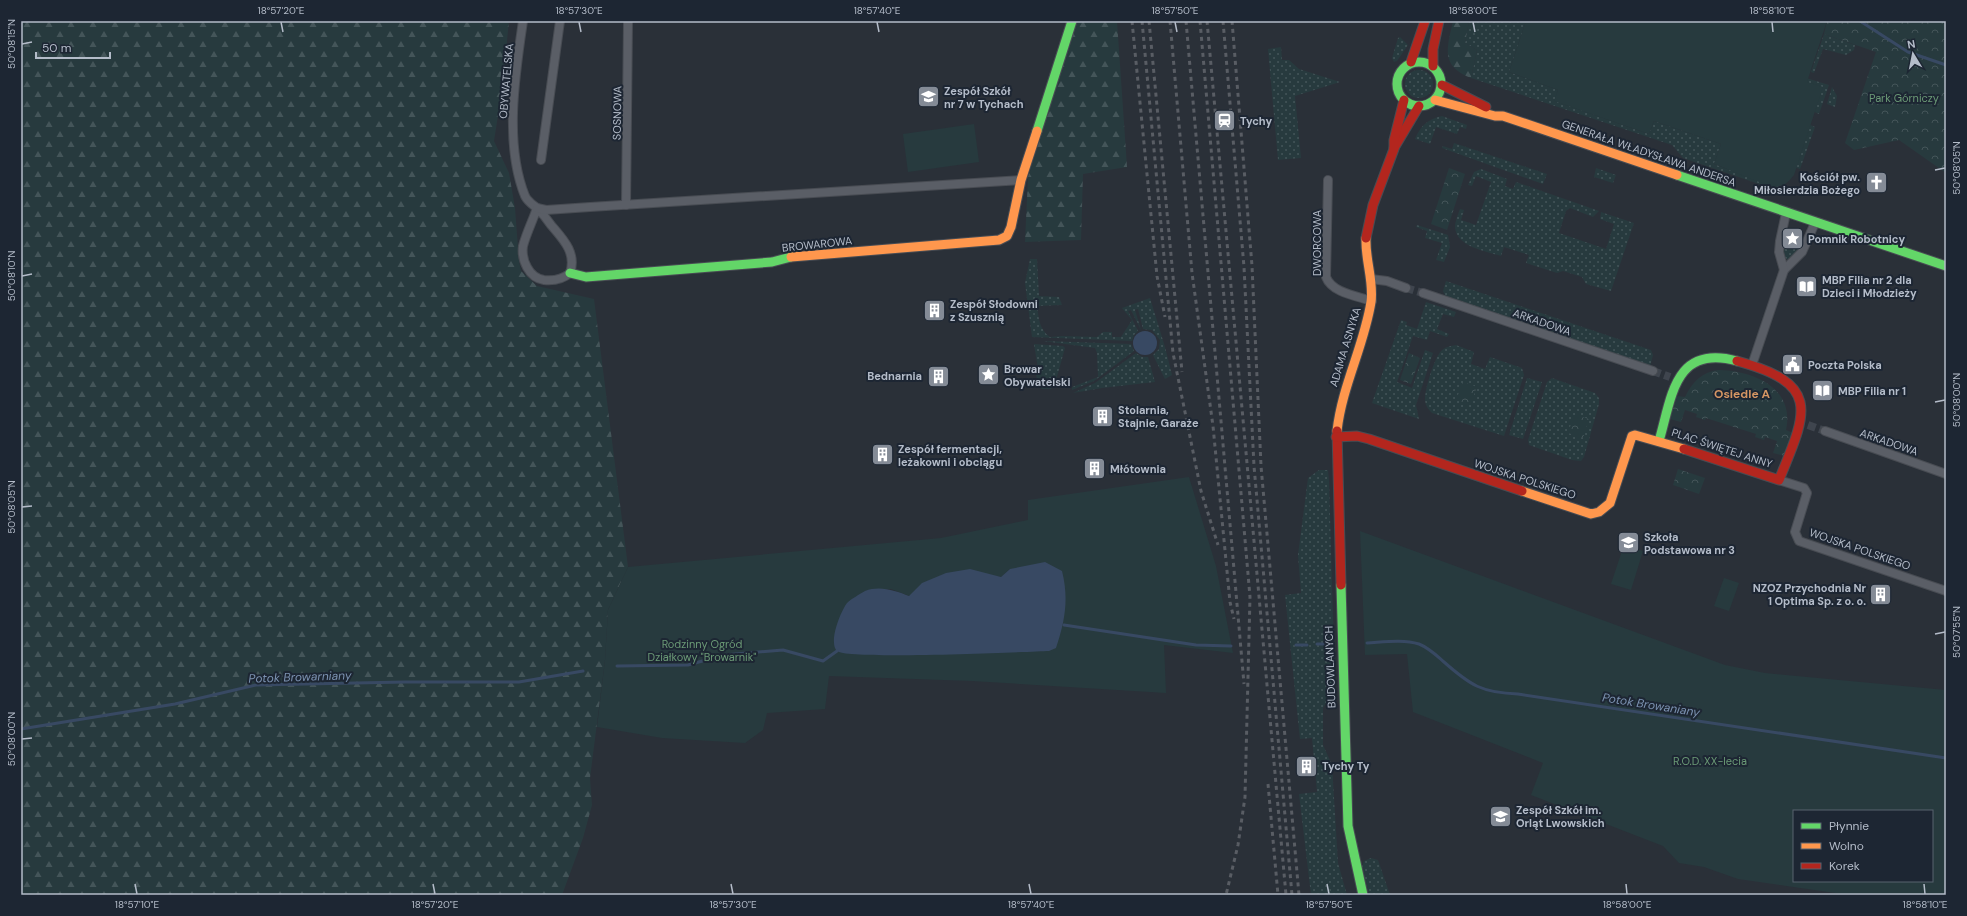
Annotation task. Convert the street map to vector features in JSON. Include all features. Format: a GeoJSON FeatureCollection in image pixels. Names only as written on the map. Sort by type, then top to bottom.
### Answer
{"type":"FeatureCollection","features":[{"type":"Feature","properties":{"kind":"street","name":"OBYWATELSKA"},"geometry":{"type":"LineString","coordinates":[[523,21],[514,89],[515,146],[522,186],[529,202],[537,208],[568,246],[573,261],[570,273]]}},
{"type":"Feature","properties":{"kind":"street"},"geometry":{"type":"LineString","coordinates":[[541,160],[560,21]]}},
{"type":"Feature","properties":{"kind":"street","name":"SOSNOWA"},"geometry":{"type":"LineString","coordinates":[[626,205],[628,21]]}},
{"type":"Feature","properties":{"kind":"street","name":"BROWAROWA"},"geometry":{"type":"LineString","coordinates":[[570,273],[586,277],[772,262],[797,256],[999,240],[1007,236],[1010,232],[1021,180],[1072,21]]}},
{"type":"Feature","properties":{"kind":"street"},"geometry":{"type":"LineString","coordinates":[[1411,62],[1424,21]]}},
{"type":"Feature","properties":{"kind":"street"},"geometry":{"type":"LineString","coordinates":[[1433,66],[1433,49],[1439,21]]}},
{"type":"Feature","properties":{"kind":"street"},"geometry":{"type":"LineString","coordinates":[[1411,62],[1427,62],[1433,66],[1441,78],[1442,85],[1440,93],[1435,100],[1430,103],[1420,106],[1411,105],[1404,100],[1397,90],[1399,73],[1411,62]]}},
{"type":"Feature","properties":{"kind":"street","name":"GENERAŁA WŁADYSŁAWA ANDERSA"},"geometry":{"type":"LineString","coordinates":[[1442,85],[1503,116],[1946,266]]}},
{"type":"Feature","properties":{"kind":"street","name":"ADAMA ASNYKA"},"geometry":{"type":"LineString","coordinates":[[1336,437],[1339,407],[1372,301],[1373,289],[1367,258],[1366,238],[1372,214],[1394,148],[1394,140],[1404,100]]}},
{"type":"Feature","properties":{"kind":"street","name":"GENERAŁA WŁADYSŁAWA ANDERSA"},"geometry":{"type":"LineString","coordinates":[[1435,100],[1496,116],[1503,116]]}},
{"type":"Feature","properties":{"kind":"street","name":"ADAMA ASNYKA"},"geometry":{"type":"LineString","coordinates":[[1394,148],[1400,142],[1410,119],[1420,106]]}},
{"type":"Feature","properties":{"kind":"street"},"geometry":{"type":"LineString","coordinates":[[570,273],[560,279],[544,280],[537,278],[526,266],[523,246],[537,208],[546,210],[1021,180]]}},
{"type":"Feature","properties":{"kind":"street","name":"DWORCOWA"},"geometry":{"type":"LineString","coordinates":[[1328,180],[1326,277],[1329,284],[1335,288],[1372,301]]}},
{"type":"Feature","properties":{"kind":"street"},"geometry":{"type":"LineString","coordinates":[[1784,270],[1779,252],[1786,213]]}},
{"type":"Feature","properties":{"kind":"street"},"geometry":{"type":"LineString","coordinates":[[1752,365],[1784,270],[1802,252],[1815,222]]}},
{"type":"Feature","properties":{"kind":"street"},"geometry":{"type":"LineString","coordinates":[[1371,279],[1387,281],[1406,288]]}},
{"type":"Feature","properties":{"kind":"street","name":"ARKADOWA"},"geometry":{"type":"LineString","coordinates":[[1423,293],[1653,371]]}},
{"type":"Feature","properties":{"kind":"street","name":"PLAC ŚWIĘTEJ ANNY"},"geometry":{"type":"LineString","coordinates":[[1712,357],[1731,358],[1752,365],[1772,372],[1789,383],[1797,392],[1801,402],[1804,424],[1779,480],[1659,441],[1674,378],[1699,360],[1712,357]]}},
{"type":"Feature","properties":{"kind":"street","name":"ARKADOWA"},"geometry":{"type":"LineString","coordinates":[[1825,431],[1946,474]]}},
{"type":"Feature","properties":{"kind":"street","name":"WOJSKA POLSKIEGO"},"geometry":{"type":"LineString","coordinates":[[1336,437],[1357,436],[1369,438],[1591,514],[1599,512],[1610,503],[1632,436],[1637,434],[1659,441]]}},
{"type":"Feature","properties":{"kind":"street","name":"BUDOWLANYCH"},"geometry":{"type":"LineString","coordinates":[[1336,437],[1348,826],[1363,895]]}},
{"type":"Feature","properties":{"kind":"street","name":"WOJSKA POLSKIEGO"},"geometry":{"type":"LineString","coordinates":[[1779,480],[1804,488],[1807,494],[1796,532],[1799,541],[1946,591]]}},
{"type":"Feature","properties":{"kind":"green space"},"geometry":{"type":"Polygon","coordinates":[[[21,21],[509,21],[502,90],[494,141],[509,173],[515,208],[521,271],[537,286],[594,299],[628,567],[608,610],[605,660],[590,778],[592,805],[583,838],[562,895],[21,895],[21,21]]]}},
{"type":"Feature","properties":{"kind":"green space"},"geometry":{"type":"Polygon","coordinates":[[[1077,21],[1117,21],[1127,167],[1083,174],[1081,240],[1025,242],[1028,177],[1077,21]]]}},
{"type":"Feature","properties":{"kind":"green space"},"geometry":{"type":"Polygon","coordinates":[[[1453,21],[1469,21],[1465,43],[1477,50],[1471,78],[1454,68],[1450,62],[1448,48],[1453,21]]]}},
{"type":"Feature","properties":{"kind":"green space"},"geometry":{"type":"Polygon","coordinates":[[[1469,21],[1526,21],[1509,72],[1558,90],[1555,101],[1649,134],[1654,121],[1721,144],[1714,164],[1769,184],[1780,186],[1782,192],[1683,158],[1672,145],[1471,78],[1477,50],[1465,43],[1469,21]]]}},
{"type":"Feature","properties":{"kind":"green space"},"geometry":{"type":"Polygon","coordinates":[[[1526,21],[1827,21],[1807,82],[1823,87],[1794,175],[1784,185],[1773,186],[1765,184],[1714,164],[1721,144],[1654,121],[1649,134],[1554,101],[1558,90],[1509,72],[1526,21]]]}},
{"type":"Feature","properties":{"kind":"green space","name":"Park Górniczy"},"geometry":{"type":"Polygon","coordinates":[[[1827,21],[1946,21],[1946,173],[1899,140],[1854,150],[1845,143],[1876,52],[1824,34],[1827,21]]]}},
{"type":"Feature","properties":{"kind":"green space"},"geometry":{"type":"Polygon","coordinates":[[[1824,34],[1855,45],[1854,50],[1846,55],[1823,49],[1814,73],[1811,72],[1824,34]]]}},
{"type":"Feature","properties":{"kind":"green space"},"geometry":{"type":"Polygon","coordinates":[[[1400,37],[1408,45],[1397,61],[1394,62],[1392,58],[1398,38],[1400,37]]]}},
{"type":"Feature","properties":{"kind":"green space"},"geometry":{"type":"Polygon","coordinates":[[[1281,47],[1282,60],[1289,60],[1299,69],[1340,82],[1295,96],[1301,158],[1278,160],[1268,49],[1281,47]]]}},
{"type":"Feature","properties":{"kind":"green space"},"geometry":{"type":"Polygon","coordinates":[[[1419,70],[1429,74],[1433,84],[1429,94],[1419,98],[1409,94],[1405,84],[1409,74],[1419,70]]]}},
{"type":"Feature","properties":{"kind":"green space"},"geometry":{"type":"Polygon","coordinates":[[[1803,77],[1829,85],[1819,114],[1808,109],[1803,77]]]}},
{"type":"Feature","properties":{"kind":"green space"},"geometry":{"type":"Polygon","coordinates":[[[1832,87],[1837,96],[1835,107],[1827,104],[1832,87]]]}},
{"type":"Feature","properties":{"kind":"green space"},"geometry":{"type":"Polygon","coordinates":[[[1442,116],[1467,125],[1466,129],[1460,127],[1457,134],[1436,127],[1430,144],[1415,139],[1422,126],[1433,119],[1442,116]]]}},
{"type":"Feature","properties":{"kind":"green space"},"geometry":{"type":"Polygon","coordinates":[[[1803,122],[1815,127],[1800,169],[1791,166],[1803,122]]]}},
{"type":"Feature","properties":{"kind":"green space"},"geometry":{"type":"Polygon","coordinates":[[[974,124],[979,162],[908,172],[903,134],[974,124]]]}},
{"type":"Feature","properties":{"kind":"green space"},"geometry":{"type":"Polygon","coordinates":[[[1454,143],[1547,174],[1543,184],[1442,148],[1443,146],[1452,149],[1454,143]]]}},
{"type":"Feature","properties":{"kind":"green space"},"geometry":{"type":"Polygon","coordinates":[[[1449,168],[1465,174],[1447,230],[1431,224],[1449,168]]]}},
{"type":"Feature","properties":{"kind":"green space"},"geometry":{"type":"Polygon","coordinates":[[[1596,168],[1616,175],[1613,183],[1594,177],[1596,168]]]}},
{"type":"Feature","properties":{"kind":"green space"},"geometry":{"type":"Polygon","coordinates":[[[1481,169],[1507,179],[1505,186],[1513,189],[1516,182],[1599,211],[1593,217],[1570,208],[1566,211],[1559,233],[1606,249],[1614,224],[1600,219],[1601,212],[1634,223],[1611,291],[1586,284],[1582,277],[1563,271],[1557,273],[1526,263],[1529,255],[1504,247],[1501,256],[1480,250],[1466,244],[1460,239],[1455,227],[1460,209],[1464,210],[1461,220],[1476,225],[1491,182],[1476,176],[1472,186],[1468,185],[1474,172],[1481,169]]]}},
{"type":"Feature","properties":{"kind":"green space"},"geometry":{"type":"Polygon","coordinates":[[[1417,225],[1448,235],[1450,247],[1444,262],[1436,260],[1442,243],[1425,238],[1427,231],[1416,227],[1417,225]]]}},
{"type":"Feature","properties":{"kind":"green space"},"geometry":{"type":"Polygon","coordinates":[[[1785,233],[1805,239],[1799,250],[1789,260],[1785,258],[1783,244],[1785,233]]]}},
{"type":"Feature","properties":{"kind":"green space"},"geometry":{"type":"Polygon","coordinates":[[[1030,259],[1037,259],[1039,296],[1059,297],[1062,305],[1037,306],[1039,319],[1046,334],[1050,337],[1097,337],[1103,332],[1112,332],[1112,337],[1121,337],[1132,320],[1122,308],[1150,298],[1172,375],[1165,379],[1153,355],[1159,349],[1160,340],[1152,330],[1143,329],[1138,309],[1135,310],[1141,330],[1131,310],[1128,311],[1138,331],[1134,335],[1132,341],[1032,337],[1025,283],[1030,259]]]}},
{"type":"Feature","properties":{"kind":"green space"},"geometry":{"type":"Polygon","coordinates":[[[1446,281],[1651,350],[1653,355],[1650,367],[1446,297],[1443,291],[1446,281]]]}},
{"type":"Feature","properties":{"kind":"green space"},"geometry":{"type":"Polygon","coordinates":[[[1426,302],[1456,312],[1454,317],[1443,314],[1437,329],[1449,334],[1447,337],[1430,331],[1427,340],[1413,336],[1397,382],[1412,388],[1425,350],[1433,353],[1416,405],[1419,419],[1372,403],[1401,320],[1407,322],[1406,325],[1417,329],[1426,302]]]}},
{"type":"Feature","properties":{"kind":"green space"},"geometry":{"type":"Polygon","coordinates":[[[1043,341],[1131,344],[1134,351],[1094,381],[1072,390],[1072,387],[1098,377],[1097,353],[1095,348],[1043,341]]]}},
{"type":"Feature","properties":{"kind":"green space"},"geometry":{"type":"Polygon","coordinates":[[[1034,344],[1063,346],[1065,348],[1056,380],[1051,389],[1042,389],[1038,385],[1035,369],[1038,369],[1034,344]]]}},
{"type":"Feature","properties":{"kind":"green space"},"geometry":{"type":"Polygon","coordinates":[[[1456,345],[1474,352],[1471,364],[1485,369],[1490,357],[1522,368],[1524,375],[1504,436],[1432,413],[1427,407],[1425,394],[1430,374],[1438,355],[1441,351],[1448,347],[1456,345]]]}},
{"type":"Feature","properties":{"kind":"green space"},"geometry":{"type":"Polygon","coordinates":[[[1136,353],[1142,357],[1148,357],[1155,382],[1073,393],[1095,383],[1136,353]]]}},
{"type":"Feature","properties":{"kind":"green space"},"geometry":{"type":"Polygon","coordinates":[[[1409,353],[1420,358],[1411,384],[1400,380],[1409,353]]]}},
{"type":"Feature","properties":{"kind":"green space"},"geometry":{"type":"Polygon","coordinates":[[[1713,371],[1732,371],[1758,378],[1778,393],[1784,403],[1787,415],[1786,430],[1793,433],[1785,456],[1773,453],[1777,441],[1765,437],[1764,440],[1755,437],[1756,434],[1706,418],[1705,420],[1696,417],[1697,414],[1685,410],[1681,422],[1670,419],[1677,396],[1685,397],[1691,386],[1699,378],[1713,371]]]}},
{"type":"Feature","properties":{"kind":"green space"},"geometry":{"type":"Polygon","coordinates":[[[1527,378],[1542,382],[1523,439],[1509,435],[1527,378]]]}},
{"type":"Feature","properties":{"kind":"green space"},"geometry":{"type":"Polygon","coordinates":[[[1552,378],[1595,393],[1599,398],[1599,404],[1584,457],[1581,461],[1572,460],[1529,445],[1528,440],[1547,382],[1552,378]]]}},
{"type":"Feature","properties":{"kind":"green space"},"geometry":{"type":"Polygon","coordinates":[[[1463,382],[1477,387],[1470,405],[1456,400],[1463,382]]]}},
{"type":"Feature","properties":{"kind":"green space"},"geometry":{"type":"Polygon","coordinates":[[[1574,415],[1589,419],[1583,438],[1568,433],[1574,415]]]}},
{"type":"Feature","properties":{"kind":"green space"},"geometry":{"type":"Polygon","coordinates":[[[1678,469],[1705,478],[1699,494],[1673,485],[1678,469]]]}},
{"type":"Feature","properties":{"kind":"green space"},"geometry":{"type":"Polygon","coordinates":[[[1319,470],[1328,470],[1329,481],[1335,688],[1323,708],[1323,745],[1332,765],[1338,863],[1347,895],[1311,895],[1299,794],[1317,792],[1312,738],[1300,739],[1285,595],[1301,593],[1298,555],[1308,478],[1319,470]]]}},
{"type":"Feature","properties":{"kind":"green space","name":"Rodzinny Ogród Działkowy \"Browarnik\""},"geometry":{"type":"Polygon","coordinates":[[[1189,477],[1216,566],[1233,653],[1164,645],[1166,693],[972,681],[829,676],[825,709],[767,713],[763,730],[745,743],[662,738],[597,727],[605,660],[608,610],[628,567],[941,538],[1028,520],[1028,500],[1189,477]],[[1010,569],[1001,577],[989,575],[909,596],[891,589],[866,591],[1049,651],[1010,569]]]}},
{"type":"Feature","properties":{"kind":"green space","name":"R.O.D. XX-lecia"},"geometry":{"type":"Polygon","coordinates":[[[1360,531],[1725,665],[1765,673],[1946,690],[1946,895],[1849,895],[1738,879],[1704,867],[1679,863],[1663,846],[1531,795],[1543,763],[1413,712],[1407,654],[1365,655],[1360,531]]]}},
{"type":"Feature","properties":{"kind":"green space"},"geometry":{"type":"Polygon","coordinates":[[[1624,545],[1643,551],[1631,590],[1611,584],[1624,545]]]}},
{"type":"Feature","properties":{"kind":"green space"},"geometry":{"type":"Polygon","coordinates":[[[1724,578],[1739,583],[1729,611],[1714,606],[1724,578]]]}},
{"type":"Feature","properties":{"kind":"green space"},"geometry":{"type":"Polygon","coordinates":[[[1371,858],[1378,860],[1390,895],[1369,895],[1362,867],[1364,861],[1371,858]]]}},
{"type":"Feature","properties":{"kind":"water"},"geometry":{"type":"Polygon","coordinates":[[[1145,331],[1153,335],[1157,343],[1153,351],[1145,355],[1137,351],[1133,343],[1137,335],[1145,331]]]}},
{"type":"Feature","properties":{"kind":"water"},"geometry":{"type":"Polygon","coordinates":[[[1045,562],[1062,571],[1066,601],[1064,619],[1056,648],[1049,651],[937,655],[870,655],[848,654],[837,651],[835,647],[834,641],[836,627],[844,607],[849,601],[865,591],[871,589],[882,589],[909,596],[922,583],[946,573],[970,569],[1001,577],[1010,569],[1045,562]]]}},
{"type":"Feature","properties":{"kind":"waterway"},"geometry":{"type":"LineString","coordinates":[[1860,21],[1908,52],[1946,65]]}},
{"type":"Feature","properties":{"kind":"waterway"},"geometry":{"type":"LineString","coordinates":[[1064,625],[1196,645],[1231,646]]}},
{"type":"Feature","properties":{"kind":"waterway","name":"Potok Browaniany"},"geometry":{"type":"LineString","coordinates":[[1367,643],[1400,641],[1419,644],[1432,652],[1461,677],[1486,690],[1495,692],[1518,694],[1946,758]]}},
{"type":"Feature","properties":{"kind":"waterway","name":"Potok Browaniany"},"geometry":{"type":"LineString","coordinates":[[1317,644],[1331,644]]}},
{"type":"Feature","properties":{"kind":"waterway","name":"Potok Browaniany"},"geometry":{"type":"LineString","coordinates":[[1296,645],[1307,645]]}},
{"type":"Feature","properties":{"kind":"waterway","name":"Potok Browarniany"},"geometry":{"type":"LineString","coordinates":[[617,666],[688,665],[724,655],[783,650],[823,661],[837,651]]}},
{"type":"Feature","properties":{"kind":"waterway","name":"Potok Browarniany"},"geometry":{"type":"LineString","coordinates":[[21,729],[175,704],[256,685],[405,682],[519,682],[583,671]]}},
{"type":"Feature","properties":{"kind":"tunnel"},"geometry":{"type":"LineString","coordinates":[[1406,288],[1423,293]]}},
{"type":"Feature","properties":{"kind":"tunnel"},"geometry":{"type":"LineString","coordinates":[[1653,371],[1670,377]]}},
{"type":"Feature","properties":{"kind":"tunnel"},"geometry":{"type":"LineString","coordinates":[[1808,425],[1825,431]]}},
{"type":"Feature","properties":{"kind":"railway"},"geometry":{"type":"LineString","coordinates":[[1132,21],[1157,276],[1165,317]]}},
{"type":"Feature","properties":{"kind":"railway"},"geometry":{"type":"LineString","coordinates":[[1142,21],[1173,353],[1201,491],[1218,545]]}},
{"type":"Feature","properties":{"kind":"railway"},"geometry":{"type":"LineString","coordinates":[[1149,21],[1182,372]]}},
{"type":"Feature","properties":{"kind":"railway"},"geometry":{"type":"LineString","coordinates":[[1170,21],[1192,273],[1213,426],[1230,602],[1234,619]]}},
{"type":"Feature","properties":{"kind":"railway"},"geometry":{"type":"LineString","coordinates":[[1186,21],[1244,684]]}},
{"type":"Feature","properties":{"kind":"railway"},"geometry":{"type":"LineString","coordinates":[[1200,21],[1250,597],[1245,797],[1238,845],[1226,895]]}},
{"type":"Feature","properties":{"kind":"railway"},"geometry":{"type":"LineString","coordinates":[[1207,21],[1286,895]]}},
{"type":"Feature","properties":{"kind":"railway"},"geometry":{"type":"LineString","coordinates":[[1223,21],[1244,267],[1254,466],[1292,895]]}},
{"type":"Feature","properties":{"kind":"railway"},"geometry":{"type":"LineString","coordinates":[[1232,21],[1252,266],[1261,466],[1299,895]]}},
{"type":"Feature","properties":{"kind":"railway"},"geometry":{"type":"LineString","coordinates":[[1268,784],[1278,895]]}},
{"type":"Feature","properties":{"kind":"traffic: fast"},"geometry":{"type":"LineString","coordinates":[[1037,131],[1072,21]]}},
{"type":"Feature","properties":{"kind":"traffic: fast"},"geometry":{"type":"LineString","coordinates":[[1415,62],[1423,62],[1428,63],[1435,68],[1440,75],[1441,84],[1440,93],[1435,100],[1428,105],[1415,106],[1407,103],[1400,96],[1397,88],[1397,80],[1400,72],[1407,65],[1415,62]]}},
{"type":"Feature","properties":{"kind":"traffic: fast"},"geometry":{"type":"LineString","coordinates":[[1677,175],[1946,266]]}},
{"type":"Feature","properties":{"kind":"traffic: fast"},"geometry":{"type":"LineString","coordinates":[[570,273],[586,277],[772,262],[791,257]]}},
{"type":"Feature","properties":{"kind":"traffic: fast"},"geometry":{"type":"LineString","coordinates":[[1659,441],[1673,392],[1679,378],[1688,367],[1700,360],[1716,358],[1737,361]]}},
{"type":"Feature","properties":{"kind":"traffic: fast"},"geometry":{"type":"LineString","coordinates":[[1341,585],[1348,826],[1363,895]]}},
{"type":"Feature","properties":{"kind":"traffic: slow"},"geometry":{"type":"LineString","coordinates":[[1435,100],[1495,116],[1503,116],[1677,175]]}},
{"type":"Feature","properties":{"kind":"traffic: slow"},"geometry":{"type":"LineString","coordinates":[[791,257],[999,240],[1007,236],[1011,227],[1021,180],[1037,131]]}},
{"type":"Feature","properties":{"kind":"traffic: slow"},"geometry":{"type":"LineString","coordinates":[[1337,431],[1343,398],[1368,318],[1371,302],[1372,294],[1366,238]]}},
{"type":"Feature","properties":{"kind":"traffic: slow"},"geometry":{"type":"LineString","coordinates":[[1522,491],[1591,514],[1599,512],[1610,503],[1632,436],[1635,435],[1684,449]]}},
{"type":"Feature","properties":{"kind":"traffic: jam"},"geometry":{"type":"LineString","coordinates":[[1411,62],[1425,21]]}},
{"type":"Feature","properties":{"kind":"traffic: jam"},"geometry":{"type":"LineString","coordinates":[[1433,66],[1433,49],[1439,21]]}},
{"type":"Feature","properties":{"kind":"traffic: jam"},"geometry":{"type":"LineString","coordinates":[[1442,85],[1486,107]]}},
{"type":"Feature","properties":{"kind":"traffic: jam"},"geometry":{"type":"LineString","coordinates":[[1366,238],[1373,205],[1394,149],[1394,140],[1404,100]]}},
{"type":"Feature","properties":{"kind":"traffic: jam"},"geometry":{"type":"LineString","coordinates":[[1394,148],[1419,106]]}},
{"type":"Feature","properties":{"kind":"traffic: jam"},"geometry":{"type":"LineString","coordinates":[[1684,449],[1779,480],[1796,436],[1800,419],[1800,404],[1795,391],[1783,380],[1764,370],[1737,361]]}},
{"type":"Feature","properties":{"kind":"traffic: jam"},"geometry":{"type":"LineString","coordinates":[[1337,431],[1341,585]]}},
{"type":"Feature","properties":{"kind":"traffic: jam"},"geometry":{"type":"LineString","coordinates":[[1336,437],[1357,436],[1369,439],[1522,491]]}},
{"type":"Feature","properties":{"kind":"place","name":"Zespół Szkół nr 7 w Tychach"},"geometry":{"type":"Point","coordinates":[929,97]}},
{"type":"Feature","properties":{"kind":"place","name":"Tychy"},"geometry":{"type":"Point","coordinates":[1224,121]}},
{"type":"Feature","properties":{"kind":"place","name":"Kościół pw. Miłosierdzia Bożego"},"geometry":{"type":"Point","coordinates":[1876,183]}},
{"type":"Feature","properties":{"kind":"place","name":"Pomnik Robotnicy"},"geometry":{"type":"Point","coordinates":[1793,239]}},
{"type":"Feature","properties":{"kind":"place","name":"MBP Filia nr 2 dla Dzieci i Młodzieży"},"geometry":{"type":"Point","coordinates":[1806,286]}},
{"type":"Feature","properties":{"kind":"place","name":"Zespół Słodowni z Szusznią"},"geometry":{"type":"Point","coordinates":[935,310]}},
{"type":"Feature","properties":{"kind":"place","name":"Poczta Polska"},"geometry":{"type":"Point","coordinates":[1793,365]}},
{"type":"Feature","properties":{"kind":"place","name":"Browar Obywatelski"},"geometry":{"type":"Point","coordinates":[988,375]}},
{"type":"Feature","properties":{"kind":"place","name":"Bednarnia"},"geometry":{"type":"Point","coordinates":[938,376]}},
{"type":"Feature","properties":{"kind":"place","name":"MBP Filia nr 1"},"geometry":{"type":"Point","coordinates":[1823,391]}},
{"type":"Feature","properties":{"kind":"place","name":"Stolarnia, Stajnie, Garaże"},"geometry":{"type":"Point","coordinates":[1103,416]}},
{"type":"Feature","properties":{"kind":"place","name":"Zespół fermentacji, leżakowni i obciągu"},"geometry":{"type":"Point","coordinates":[883,455]}},
{"type":"Feature","properties":{"kind":"place","name":"Młótownia"},"geometry":{"type":"Point","coordinates":[1095,469]}},
{"type":"Feature","properties":{"kind":"place","name":"Szkoła Podstawowa nr 3"},"geometry":{"type":"Point","coordinates":[1629,543]}},
{"type":"Feature","properties":{"kind":"place","name":"NZOZ Przychodnia Nr 1 Optima Sp. z o. o."},"geometry":{"type":"Point","coordinates":[1881,594]}},
{"type":"Feature","properties":{"kind":"place","name":"Tychy Ty"},"geometry":{"type":"Point","coordinates":[1306,766]}},
{"type":"Feature","properties":{"kind":"place","name":"Zespół Szkół im. Orląt Lwowskich"},"geometry":{"type":"Point","coordinates":[1500,816]}},
{"type":"Feature","properties":{"kind":"district","name":"Osiedle A"},"geometry":{"type":"Point","coordinates":[1742,394]}}]}
